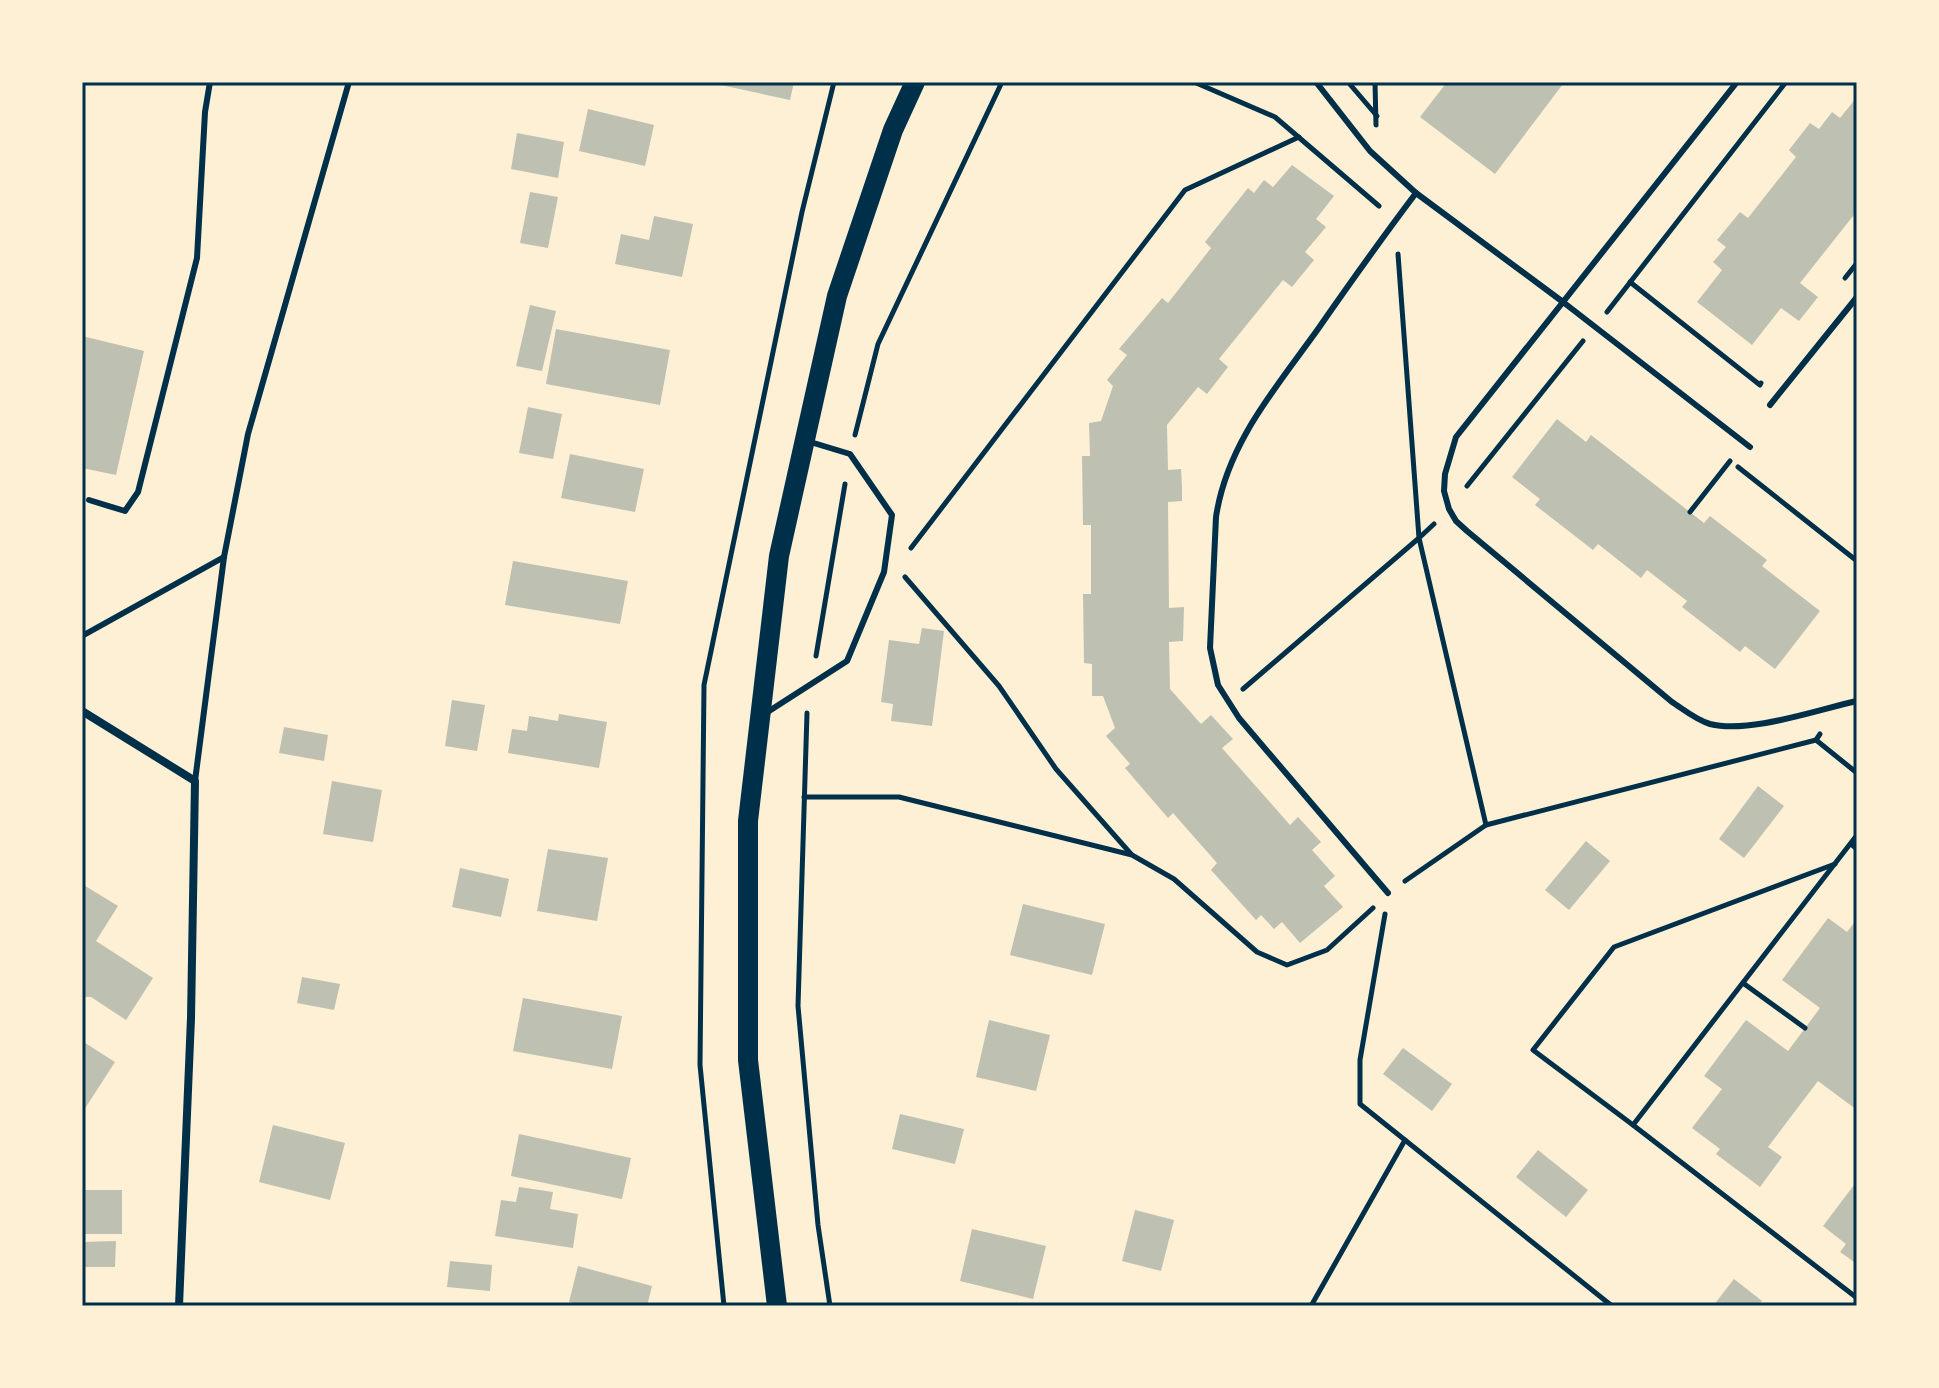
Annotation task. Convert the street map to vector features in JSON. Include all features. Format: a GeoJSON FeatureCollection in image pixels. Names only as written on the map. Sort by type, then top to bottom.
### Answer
{"type":"FeatureCollection","features":[{"type":"Feature","properties":{"kind":"main road"},"geometry":{"type":"LineString","coordinates":[[777,1306],[748,1060],[748,821],[779,556],[837,296],[893,130],[915,82]]}},
{"type":"Feature","properties":{"kind":"street"},"geometry":{"type":"LineString","coordinates":[[82,711],[195,781],[191,1018],[179,1306]]}},
{"type":"Feature","properties":{"kind":"lane"},"geometry":{"type":"LineString","coordinates":[[89,500],[125,511],[138,492],[197,258],[205,112],[210,82]]}},
{"type":"Feature","properties":{"kind":"lane"},"geometry":{"type":"LineString","coordinates":[[195,781],[224,557],[248,434],[349,82]]}},
{"type":"Feature","properties":{"kind":"lane"},"geometry":{"type":"LineString","coordinates":[[1316,82],[1370,151],[1416,193],[1750,447]]}},
{"type":"Feature","properties":{"kind":"lane"},"geometry":{"type":"LineString","coordinates":[[1737,82],[1456,437],[1445,474],[1444,491],[1449,509],[1467,531],[1647,682],[1706,723],[1731,728],[1759,724],[1857,701]]}},
{"type":"Feature","properties":{"kind":"lane"},"geometry":{"type":"LineString","coordinates":[[1388,893],[1228,702],[1218,685],[1210,648],[1216,517],[1225,476],[1243,434],[1416,193]]}},
{"type":"Feature","properties":{"kind":"lane"},"geometry":{"type":"LineString","coordinates":[[1770,405],[1857,297]]}},
{"type":"Feature","properties":{"kind":"lane"},"geometry":{"type":"LineString","coordinates":[[760,717],[847,661],[884,572],[892,515],[850,454],[805,440]]}},
{"type":"Feature","properties":{"kind":"lane"},"geometry":{"type":"LineString","coordinates":[[82,636],[224,557]]}},
{"type":"Feature","properties":{"kind":"path"},"geometry":{"type":"LineString","coordinates":[[1348,82],[1377,117]]}},
{"type":"Feature","properties":{"kind":"path"},"geometry":{"type":"LineString","coordinates":[[1228,702],[1449,509],[1786,82]]}},
{"type":"Feature","properties":{"kind":"path"},"geometry":{"type":"LineString","coordinates":[[884,572],[896,567],[1185,190],[1299,137]]}},
{"type":"Feature","properties":{"kind":"path"},"geometry":{"type":"LineString","coordinates":[[1395,220],[1419,538],[1486,825]]}},
{"type":"Feature","properties":{"kind":"path"},"geometry":{"type":"LineString","coordinates":[[1838,287],[1857,263]]}},
{"type":"Feature","properties":{"kind":"path"},"geometry":{"type":"LineString","coordinates":[[1630,282],[1760,385],[1770,372]]}},
{"type":"Feature","properties":{"kind":"path"},"geometry":{"type":"LineString","coordinates":[[1690,512],[1730,461]]}},
{"type":"Feature","properties":{"kind":"path"},"geometry":{"type":"LineString","coordinates":[[896,567],[999,686],[1056,769],[1132,855]]}},
{"type":"Feature","properties":{"kind":"path"},"geometry":{"type":"LineString","coordinates":[[804,797],[899,797],[1132,855],[1174,879],[1257,952],[1287,965],[1327,950],[1388,893],[1486,825],[1816,740],[1857,773]]}},
{"type":"Feature","properties":{"kind":"path"},"geometry":{"type":"LineString","coordinates":[[1633,1125],[1857,835]]}},
{"type":"Feature","properties":{"kind":"path"},"geometry":{"type":"LineString","coordinates":[[1851,844],[1857,849]]}},
{"type":"Feature","properties":{"kind":"path"},"geometry":{"type":"LineString","coordinates":[[1836,863],[1614,947],[1533,1050],[1857,1298]]}},
{"type":"Feature","properties":{"kind":"path"},"geometry":{"type":"LineString","coordinates":[[1388,893],[1360,1060],[1360,1104],[1612,1306]]}},
{"type":"Feature","properties":{"kind":"path"},"geometry":{"type":"LineString","coordinates":[[1743,983],[1805,1028]]}},
{"type":"Feature","properties":{"kind":"path"},"geometry":{"type":"LineString","coordinates":[[1311,1306],[1405,1140]]}},
{"type":"Feature","properties":{"kind":"building"},"geometry":{"type":"Polygon","coordinates":[[[707,82],[794,82],[790,100],[707,82]]]}},
{"type":"Feature","properties":{"kind":"building"},"geometry":{"type":"Polygon","coordinates":[[[1447,82],[1563,84],[1495,174],[1420,117],[1447,82]]]}},
{"type":"Feature","properties":{"kind":"building"},"geometry":{"type":"Polygon","coordinates":[[[1857,97],[1857,211],[1800,283],[1818,297],[1799,321],[1781,308],[1752,345],[1697,302],[1722,270],[1713,262],[1726,247],[1717,240],[1740,212],[1748,218],[1796,157],[1789,150],[1810,123],[1819,129],[1832,112],[1840,118],[1857,97]]]}},
{"type":"Feature","properties":{"kind":"building"},"geometry":{"type":"Polygon","coordinates":[[[588,109],[654,125],[645,166],[579,151],[588,109]]]}},
{"type":"Feature","properties":{"kind":"building"},"geometry":{"type":"Polygon","coordinates":[[[517,133],[564,142],[558,178],[511,169],[517,133]]]}},
{"type":"Feature","properties":{"kind":"building"},"geometry":{"type":"Polygon","coordinates":[[[1292,165],[1334,196],[1316,219],[1326,227],[1305,252],[1314,260],[1292,287],[1283,280],[1219,359],[1228,367],[1207,394],[1198,387],[1167,425],[1168,470],[1181,469],[1182,486],[1182,501],[1168,502],[1169,608],[1184,607],[1183,641],[1169,642],[1170,689],[1201,724],[1211,715],[1233,739],[1222,748],[1290,825],[1298,817],[1321,842],[1312,850],[1335,876],[1324,886],[1343,907],[1300,943],[1282,922],[1274,929],[1261,915],[1256,920],[1211,870],[1217,863],[1173,813],[1168,818],[1125,768],[1130,764],[1106,736],[1115,728],[1103,696],[1092,696],[1092,664],[1084,663],[1083,594],[1091,594],[1091,525],[1083,525],[1082,456],[1090,456],[1089,423],[1101,421],[1113,386],[1107,380],[1127,355],[1119,349],[1162,298],[1168,303],[1211,248],[1205,242],[1248,188],[1254,193],[1264,180],[1273,187],[1292,165]]]}},
{"type":"Feature","properties":{"kind":"building"},"geometry":{"type":"Polygon","coordinates":[[[530,192],[558,197],[548,248],[520,243],[530,192]]]}},
{"type":"Feature","properties":{"kind":"building"},"geometry":{"type":"Polygon","coordinates":[[[654,216],[693,224],[682,277],[615,264],[621,234],[649,240],[654,216]]]}},
{"type":"Feature","properties":{"kind":"building"},"geometry":{"type":"Polygon","coordinates":[[[530,305],[556,311],[542,371],[516,366],[530,305]]]}},
{"type":"Feature","properties":{"kind":"building"},"geometry":{"type":"Polygon","coordinates":[[[556,329],[670,350],[660,405],[546,384],[556,329]]]}},
{"type":"Feature","properties":{"kind":"building"},"geometry":{"type":"Polygon","coordinates":[[[82,336],[144,351],[116,475],[82,468],[82,336]]]}},
{"type":"Feature","properties":{"kind":"building"},"geometry":{"type":"Polygon","coordinates":[[[528,407],[562,414],[553,459],[519,453],[528,407]]]}},
{"type":"Feature","properties":{"kind":"building"},"geometry":{"type":"Polygon","coordinates":[[[1557,419],[1586,442],[1591,435],[1704,523],[1710,516],[1767,560],[1762,566],[1820,611],[1775,669],[1745,646],[1740,652],[1682,607],[1687,601],[1647,570],[1641,578],[1598,544],[1593,550],[1535,505],[1540,499],[1512,477],[1557,419]]]}},
{"type":"Feature","properties":{"kind":"building"},"geometry":{"type":"Polygon","coordinates":[[[570,454],[644,469],[635,512],[561,498],[570,454]]]}},
{"type":"Feature","properties":{"kind":"building"},"geometry":{"type":"Polygon","coordinates":[[[513,561],[628,581],[620,624],[505,605],[513,561]]]}},
{"type":"Feature","properties":{"kind":"building"},"geometry":{"type":"Polygon","coordinates":[[[922,628],[944,631],[932,726],[891,721],[893,704],[881,702],[889,640],[919,644],[922,628]]]}},
{"type":"Feature","properties":{"kind":"building"},"geometry":{"type":"Polygon","coordinates":[[[452,700],[485,705],[477,751],[445,746],[452,700]]]}},
{"type":"Feature","properties":{"kind":"building"},"geometry":{"type":"Polygon","coordinates":[[[559,714],[607,722],[599,768],[508,753],[512,729],[527,731],[529,716],[558,721],[559,714]]]}},
{"type":"Feature","properties":{"kind":"building"},"geometry":{"type":"Polygon","coordinates":[[[284,727],[328,735],[324,761],[279,753],[284,727]]]}},
{"type":"Feature","properties":{"kind":"building"},"geometry":{"type":"Polygon","coordinates":[[[332,781],[382,790],[373,842],[323,834],[332,781]]]}},
{"type":"Feature","properties":{"kind":"building"},"geometry":{"type":"Polygon","coordinates":[[[1758,786],[1784,806],[1744,858],[1719,839],[1758,786]]]}},
{"type":"Feature","properties":{"kind":"building"},"geometry":{"type":"Polygon","coordinates":[[[1586,841],[1610,861],[1569,910],[1545,890],[1586,841]]]}},
{"type":"Feature","properties":{"kind":"building"},"geometry":{"type":"Polygon","coordinates":[[[548,849],[608,858],[597,921],[537,911],[548,849]]]}},
{"type":"Feature","properties":{"kind":"building"},"geometry":{"type":"Polygon","coordinates":[[[460,868],[509,879],[501,917],[452,907],[460,868]]]}},
{"type":"Feature","properties":{"kind":"building"},"geometry":{"type":"Polygon","coordinates":[[[82,884],[118,906],[96,941],[153,978],[126,1020],[91,997],[82,997],[82,884]]]}},
{"type":"Feature","properties":{"kind":"building"},"geometry":{"type":"Polygon","coordinates":[[[1023,904],[1105,924],[1092,975],[1010,955],[1023,904]]]}},
{"type":"Feature","properties":{"kind":"building"},"geometry":{"type":"Polygon","coordinates":[[[1828,918],[1847,932],[1857,919],[1857,1110],[1818,1081],[1768,1147],[1782,1157],[1760,1187],[1716,1154],[1720,1149],[1692,1128],[1722,1089],[1704,1076],[1746,1020],[1788,1051],[1820,1008],[1782,980],[1828,918]]]}},
{"type":"Feature","properties":{"kind":"building"},"geometry":{"type":"Polygon","coordinates":[[[302,977],[340,984],[334,1010],[297,1003],[302,977]]]}},
{"type":"Feature","properties":{"kind":"building"},"geometry":{"type":"Polygon","coordinates":[[[523,998],[622,1016],[612,1069],[513,1051],[523,998]]]}},
{"type":"Feature","properties":{"kind":"building"},"geometry":{"type":"Polygon","coordinates":[[[989,1020],[1050,1035],[1036,1091],[976,1077],[989,1020]]]}},
{"type":"Feature","properties":{"kind":"building"},"geometry":{"type":"Polygon","coordinates":[[[82,1041],[115,1062],[82,1113],[82,1041]]]}},
{"type":"Feature","properties":{"kind":"building"},"geometry":{"type":"Polygon","coordinates":[[[1403,1048],[1452,1084],[1432,1111],[1383,1074],[1403,1048]]]}},
{"type":"Feature","properties":{"kind":"building"},"geometry":{"type":"Polygon","coordinates":[[[900,1114],[964,1129],[955,1164],[892,1149],[900,1114]]]}},
{"type":"Feature","properties":{"kind":"building"},"geometry":{"type":"Polygon","coordinates":[[[273,1125],[345,1143],[330,1200],[259,1182],[273,1125]]]}},
{"type":"Feature","properties":{"kind":"building"},"geometry":{"type":"Polygon","coordinates":[[[519,1134],[631,1158],[622,1199],[511,1176],[519,1134]]]}},
{"type":"Feature","properties":{"kind":"building"},"geometry":{"type":"Polygon","coordinates":[[[1538,1150],[1588,1190],[1566,1217],[1516,1177],[1538,1150]]]}},
{"type":"Feature","properties":{"kind":"building"},"geometry":{"type":"Polygon","coordinates":[[[1857,1181],[1857,1264],[1840,1252],[1846,1244],[1823,1226],[1857,1181]]]}},
{"type":"Feature","properties":{"kind":"building"},"geometry":{"type":"Polygon","coordinates":[[[519,1187],[553,1192],[550,1209],[578,1214],[573,1248],[495,1236],[501,1200],[516,1202],[519,1187]]]}},
{"type":"Feature","properties":{"kind":"building"},"geometry":{"type":"Polygon","coordinates":[[[82,1190],[122,1190],[122,1234],[82,1234],[82,1190]]]}},
{"type":"Feature","properties":{"kind":"building"},"geometry":{"type":"Polygon","coordinates":[[[1135,1210],[1174,1220],[1161,1271],[1122,1261],[1135,1210]]]}},
{"type":"Feature","properties":{"kind":"building"},"geometry":{"type":"Polygon","coordinates":[[[972,1229],[1046,1246],[1033,1299],[960,1281],[972,1229]]]}},
{"type":"Feature","properties":{"kind":"building"},"geometry":{"type":"Polygon","coordinates":[[[116,1241],[115,1267],[82,1267],[82,1242],[116,1241]]]}},
{"type":"Feature","properties":{"kind":"building"},"geometry":{"type":"Polygon","coordinates":[[[450,1261],[492,1265],[490,1291],[447,1287],[450,1261]]]}},
{"type":"Feature","properties":{"kind":"building"},"geometry":{"type":"Polygon","coordinates":[[[578,1266],[652,1286],[647,1306],[583,1306],[569,1302],[578,1266]]]}},
{"type":"Feature","properties":{"kind":"building"},"geometry":{"type":"Polygon","coordinates":[[[1734,1279],[1762,1301],[1758,1306],[1713,1306],[1734,1279]]]}}]}
